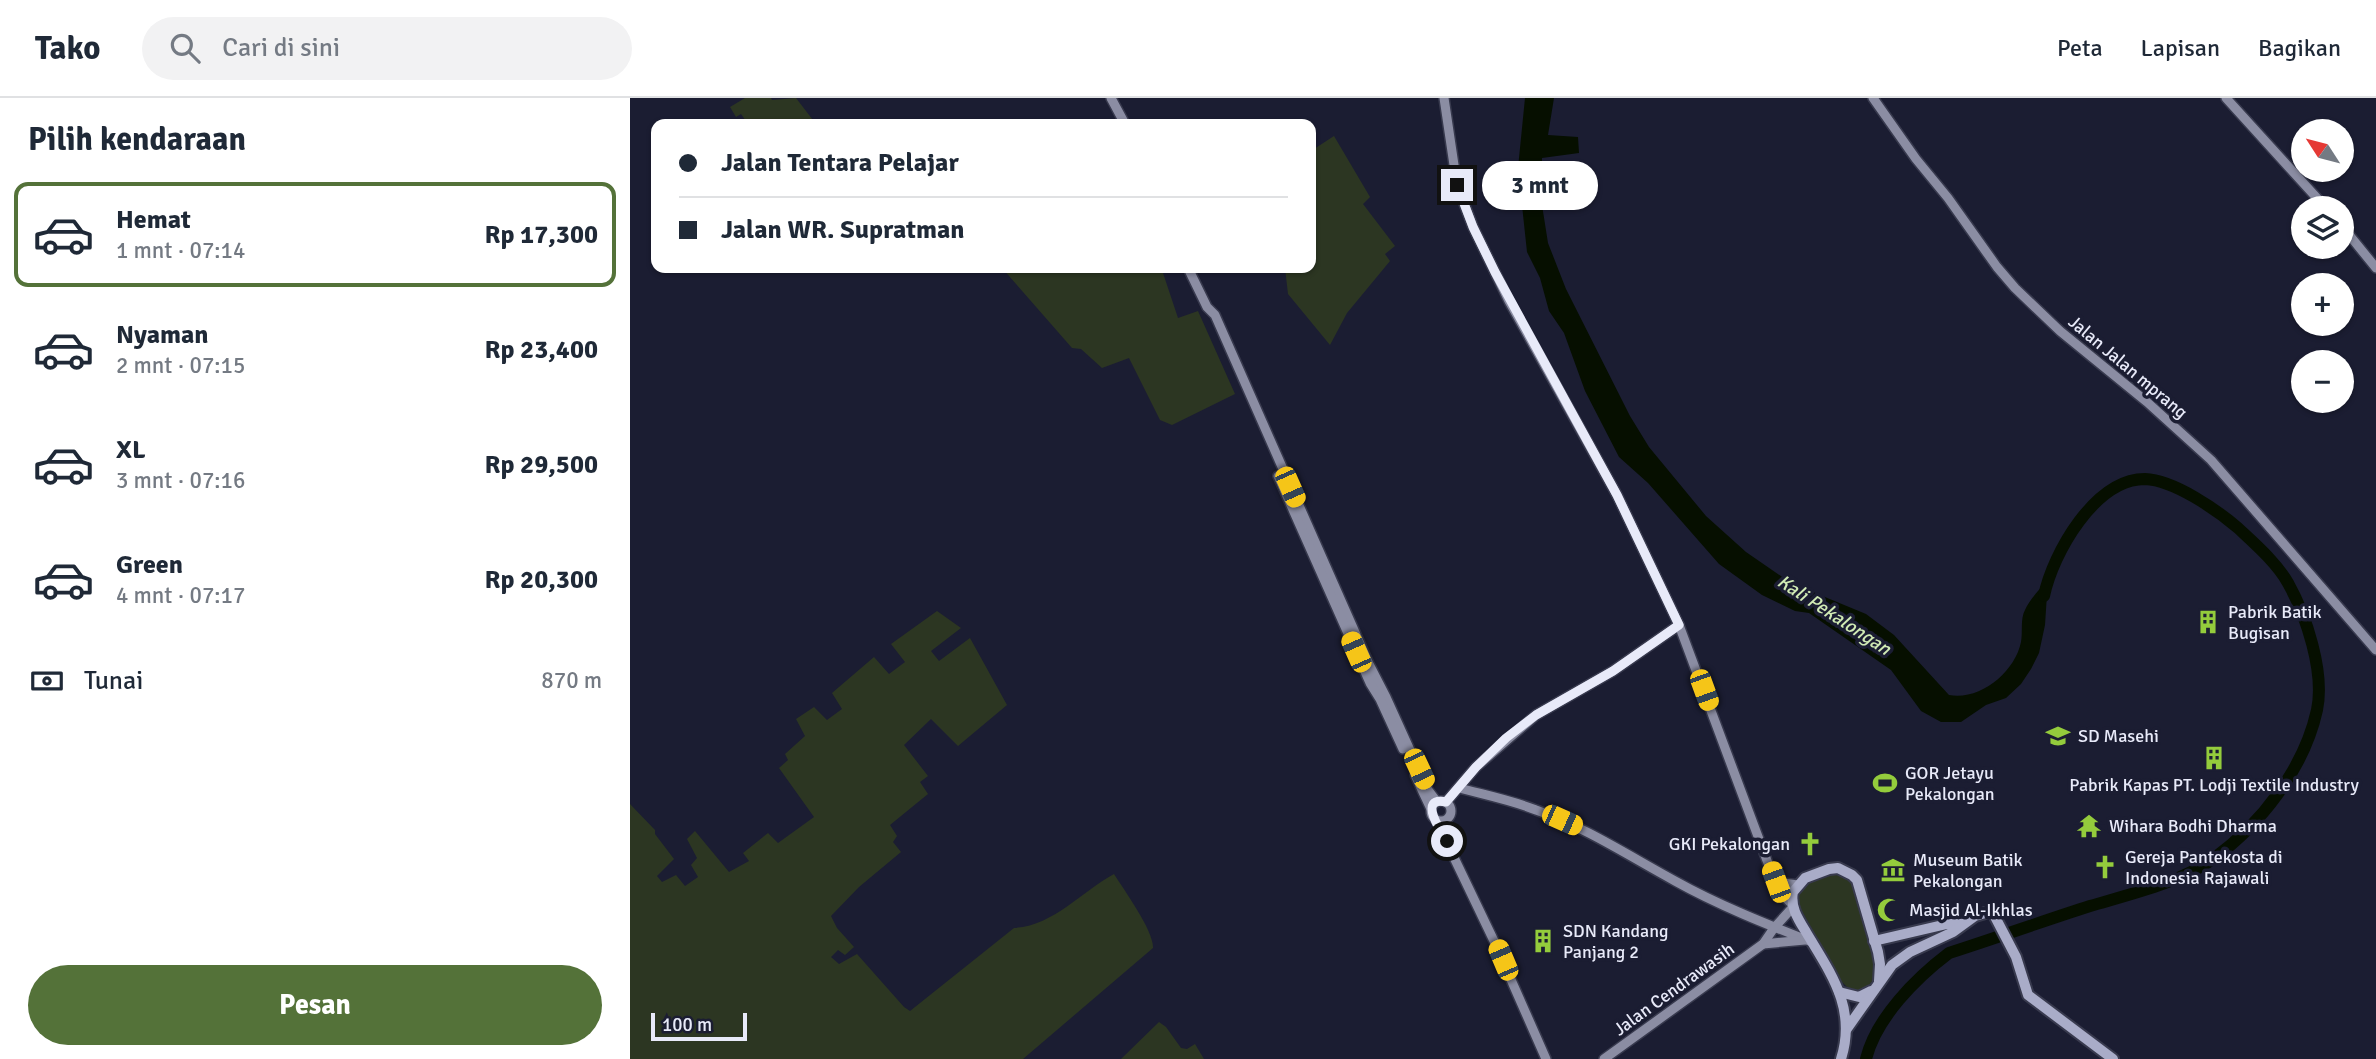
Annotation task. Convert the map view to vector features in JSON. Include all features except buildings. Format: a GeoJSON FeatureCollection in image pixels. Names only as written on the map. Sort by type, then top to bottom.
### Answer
{"type":"FeatureCollection","features":[{"type":"Feature","properties":{"kind":"main road"},"geometry":{"type":"LineString","coordinates":[[1839,992],[1859,998],[1876,986],[1880,964],[1857,880],[1847,871],[1838,868],[1815,874],[1798,885],[1793,891],[1792,906],[1839,992],[1846,1016],[1841,1059]]}},
{"type":"Feature","properties":{"kind":"main road"},"geometry":{"type":"LineString","coordinates":[[1846,1030],[1892,965],[1953,932],[1975,916],[1993,911],[2016,957],[2028,995],[2113,1059]]}},
{"type":"Feature","properties":{"kind":"main road"},"geometry":{"type":"LineString","coordinates":[[1874,941],[1947,924],[1961,924]]}},
{"type":"Feature","properties":{"kind":"street"},"geometry":{"type":"LineString","coordinates":[[1111,98],[1122,119]]}},
{"type":"Feature","properties":{"kind":"street"},"geometry":{"type":"LineString","coordinates":[[1444,98],[1457,185],[1473,227],[1509,301],[1617,495],[1679,625],[1780,893],[1792,906]]}},
{"type":"Feature","properties":{"kind":"street","name":"Jalan Jalan mprang"},"geometry":{"type":"LineString","coordinates":[[1872,98],[2015,288],[2060,331],[2147,402],[2211,460],[2376,650]]}},
{"type":"Feature","properties":{"kind":"street"},"geometry":{"type":"LineString","coordinates":[[2226,98],[2315,196]]}},
{"type":"Feature","properties":{"kind":"street"},"geometry":{"type":"LineString","coordinates":[[2354,241],[2376,268]]}},
{"type":"Feature","properties":{"kind":"street"},"geometry":{"type":"LineString","coordinates":[[1190,273],[1207,307],[1215,315],[1370,683],[1383,698],[1409,756],[1443,808],[1443,821],[1436,820]]}},
{"type":"Feature","properties":{"kind":"street"},"geometry":{"type":"LineString","coordinates":[[1546,1059],[1494,941],[1432,815],[1443,808],[1465,778],[1506,738],[1536,715],[1613,671],[1679,625]]}},
{"type":"Feature","properties":{"kind":"street"},"geometry":{"type":"LineString","coordinates":[[1409,756],[1443,808],[1447,841]]}},
{"type":"Feature","properties":{"kind":"street"},"geometry":{"type":"LineString","coordinates":[[1458,790],[1535,809],[1574,825],[1677,882],[1774,928],[1809,941]]}},
{"type":"Feature","properties":{"kind":"street"},"geometry":{"type":"LineString","coordinates":[[1776,882],[1798,885]]}},
{"type":"Feature","properties":{"kind":"street","name":"Jalan Cendrawasih"},"geometry":{"type":"LineString","coordinates":[[1604,1059],[1763,944],[1792,906]]}},
{"type":"Feature","properties":{"kind":"street"},"geometry":{"type":"LineString","coordinates":[[1763,944],[1809,941]]}},
{"type":"Feature","properties":{"kind":"green space"},"geometry":{"type":"Polygon","coordinates":[[[745,98],[796,98],[812,119],[744,119],[741,114],[736,117],[730,107],[745,98]]]}},
{"type":"Feature","properties":{"kind":"green space"},"geometry":{"type":"Polygon","coordinates":[[[1334,136],[1370,197],[1363,204],[1395,246],[1385,254],[1390,261],[1347,313],[1330,345],[1288,294],[1286,273],[1316,273],[1316,148],[1334,136]]]}},
{"type":"Feature","properties":{"kind":"green space"},"geometry":{"type":"Polygon","coordinates":[[[1006,273],[1163,273],[1178,318],[1198,311],[1235,394],[1172,425],[1160,420],[1129,358],[1102,368],[1081,349],[1072,348],[1006,273]]]}},
{"type":"Feature","properties":{"kind":"green space"},"geometry":{"type":"Polygon","coordinates":[[[937,611],[961,628],[931,651],[939,661],[970,638],[1007,705],[958,746],[931,719],[904,745],[928,776],[920,782],[928,794],[890,825],[897,836],[893,842],[901,852],[859,887],[831,916],[837,928],[854,947],[845,955],[838,950],[831,957],[839,964],[857,954],[910,1011],[1014,928],[1028,926],[1054,915],[1114,874],[1144,921],[1153,948],[1023,1059],[630,1059],[630,804],[655,830],[655,834],[674,859],[657,876],[662,882],[676,875],[685,886],[698,877],[691,865],[697,858],[687,839],[695,831],[729,872],[749,861],[743,853],[768,833],[778,843],[814,817],[779,768],[788,760],[785,754],[805,736],[796,719],[814,707],[827,720],[842,709],[832,693],[874,657],[889,674],[905,662],[891,644],[937,611]]]}},
{"type":"Feature","properties":{"kind":"green space"},"geometry":{"type":"Polygon","coordinates":[[[1839,873],[1848,876],[1854,885],[1877,965],[1872,982],[1858,992],[1841,981],[1799,906],[1797,896],[1804,885],[1814,878],[1839,873]]]}},
{"type":"Feature","properties":{"kind":"green space"},"geometry":{"type":"Polygon","coordinates":[[[1159,1022],[1166,1027],[1181,1048],[1187,1049],[1195,1044],[1204,1059],[1121,1059],[1159,1022]]]}},
{"type":"Feature","properties":{"kind":"water"},"geometry":{"type":"Polygon","coordinates":[[[1525,98],[1554,98],[1548,135],[1578,137],[1579,153],[1542,158],[1542,205],[1548,243],[1566,289],[1630,416],[1649,447],[1706,516],[1746,552],[1791,583],[1866,614],[1894,635],[1949,695],[1961,696],[1984,689],[2004,674],[2012,664],[2021,642],[2025,610],[2048,579],[2045,625],[2039,653],[2021,684],[2006,698],[1986,705],[1961,722],[1941,722],[1921,711],[1891,670],[1809,613],[1795,611],[1762,595],[1719,564],[1648,483],[1619,457],[1585,391],[1564,333],[1549,311],[1540,278],[1527,252],[1518,168],[1525,98]]]}},
{"type":"Feature","properties":{"kind":"waterway","name":"Kali Pekalongan"},"geometry":{"type":"LineString","coordinates":[[1866,1059],[1888,1014],[1911,987],[1949,953],[2154,887],[2213,859],[2264,812],[2291,774],[2311,732],[2319,695],[2316,662],[2307,627],[2288,583],[2271,561],[2238,528],[2182,490],[2145,479],[2127,482],[2109,491],[2079,521],[2067,540],[2044,596]]}},
{"type":"Feature","properties":{"kind":"place","name":"Pabrik Batik Bugisan"},"geometry":{"type":"Point","coordinates":[2208,622]}},
{"type":"Feature","properties":{"kind":"place","name":"SD Masehi"},"geometry":{"type":"Point","coordinates":[2058,736]}},
{"type":"Feature","properties":{"kind":"place","name":"Pabrik Kapas PT. Lodji Textile Industry"},"geometry":{"type":"Point","coordinates":[2214,758]}},
{"type":"Feature","properties":{"kind":"place","name":"GOR Jetayu Pekalongan"},"geometry":{"type":"Point","coordinates":[1885,783]}},
{"type":"Feature","properties":{"kind":"place","name":"Wihara Bodhi Dharma"},"geometry":{"type":"Point","coordinates":[2089,826]}},
{"type":"Feature","properties":{"kind":"place","name":"GKI Pekalongan"},"geometry":{"type":"Point","coordinates":[1810,844]}},
{"type":"Feature","properties":{"kind":"place","name":"Gereja Pantekosta di Indonesia Rajawali"},"geometry":{"type":"Point","coordinates":[2105,867]}},
{"type":"Feature","properties":{"kind":"place","name":"Museum Batik Pekalongan"},"geometry":{"type":"Point","coordinates":[1893,870]}},
{"type":"Feature","properties":{"kind":"place","name":"Masjid Al-Ikhlas"},"geometry":{"type":"Point","coordinates":[1889,910]}},
{"type":"Feature","properties":{"kind":"place","name":"SDN Kandang Panjang 2"},"geometry":{"type":"Point","coordinates":[1543,941]}},
{"type":"Feature","properties":{"kind":"route"},"geometry":{"type":"LineString","coordinates":[[1447,841],[1432,815],[1434,804],[1446,802],[1476,767],[1506,738],[1536,715],[1613,671],[1679,625],[1617,495],[1495,272],[1473,227],[1457,185]]}}]}
